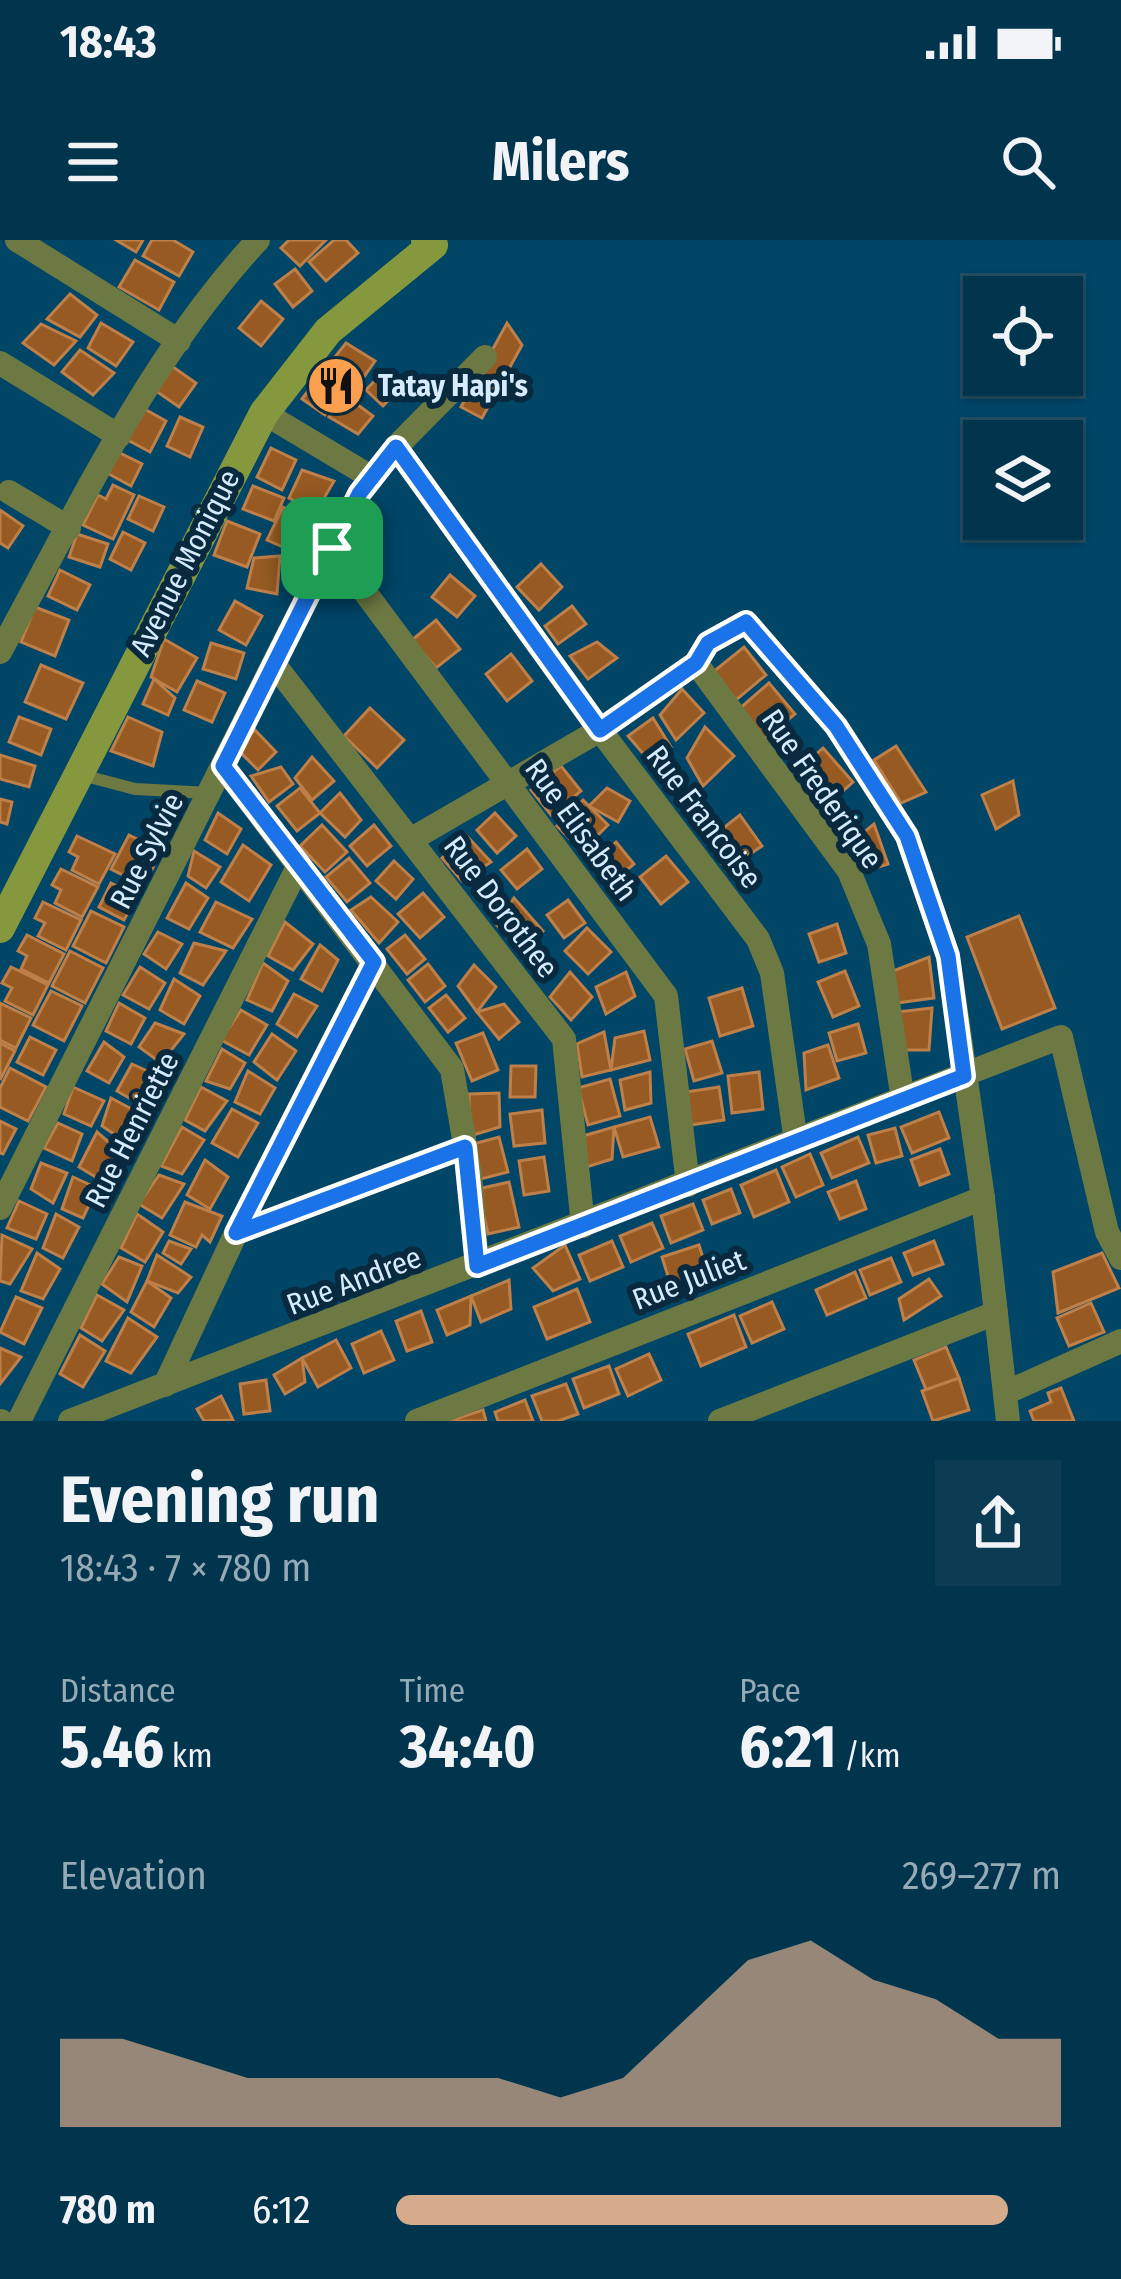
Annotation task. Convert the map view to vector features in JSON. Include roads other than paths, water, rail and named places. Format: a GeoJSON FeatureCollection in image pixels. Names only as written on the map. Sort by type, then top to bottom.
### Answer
{"type":"FeatureCollection","features":[{"type":"Feature","properties":{"kind":"street"},"geometry":{"type":"LineString","coordinates":[[17,240],[179,341]]}},
{"type":"Feature","properties":{"kind":"street"},"geometry":{"type":"LineString","coordinates":[[0,652],[7,622],[68,528],[119,436],[179,341],[252,247],[223,240]]}},
{"type":"Feature","properties":{"kind":"street","name":"Avenue Monique"},"geometry":{"type":"LineString","coordinates":[[2,917],[264,413],[328,331],[433,242]]}},
{"type":"Feature","properties":{"kind":"street","name":"Rue Sylvie"},"geometry":{"type":"LineString","coordinates":[[0,1208],[370,477],[485,357]]}},
{"type":"Feature","properties":{"kind":"street"},"geometry":{"type":"LineString","coordinates":[[0,363],[119,436]]}},
{"type":"Feature","properties":{"kind":"street"},"geometry":{"type":"LineString","coordinates":[[264,413],[370,477]]}},
{"type":"Feature","properties":{"kind":"street","name":"Rue Francoise"},"geometry":{"type":"LineString","coordinates":[[396,447],[758,939],[772,973],[796,1142]]}},
{"type":"Feature","properties":{"kind":"street"},"geometry":{"type":"LineString","coordinates":[[9,492],[68,528]]}},
{"type":"Feature","properties":{"kind":"street","name":"Rue Elisabeth"},"geometry":{"type":"LineString","coordinates":[[332,548],[666,996],[688,1185]]}},
{"type":"Feature","properties":{"kind":"street"},"geometry":{"type":"LineString","coordinates":[[412,839],[600,730],[696,663],[708,643],[746,622],[836,726],[907,836],[948,956],[1009,1421]]}},
{"type":"Feature","properties":{"kind":"street","name":"Rue Frederique"},"geometry":{"type":"LineString","coordinates":[[696,663],[849,871],[879,944],[903,1100]]}},
{"type":"Feature","properties":{"kind":"street","name":"Rue Dorothee"},"geometry":{"type":"LineString","coordinates":[[274,664],[564,1040],[583,1226]]}},
{"type":"Feature","properties":{"kind":"street"},"geometry":{"type":"LineString","coordinates":[[223,766],[452,1069],[477,1266]]}},
{"type":"Feature","properties":{"kind":"street","name":"Rue Henriette"},"geometry":{"type":"LineString","coordinates":[[19,1421],[299,865]]}},
{"type":"Feature","properties":{"kind":"street"},"geometry":{"type":"LineString","coordinates":[[165,1385],[236,1233],[374,962]]}},
{"type":"Feature","properties":{"kind":"street","name":"Rue Andree"},"geometry":{"type":"LineString","coordinates":[[70,1421],[1061,1037],[1107,1232],[1121,1258]]}},
{"type":"Feature","properties":{"kind":"street"},"geometry":{"type":"LineString","coordinates":[[236,1233],[465,1147]]}},
{"type":"Feature","properties":{"kind":"street","name":"Rue Juliet"},"geometry":{"type":"LineString","coordinates":[[417,1420],[983,1198]]}},
{"type":"Feature","properties":{"kind":"street"},"geometry":{"type":"LineString","coordinates":[[720,1421],[996,1313]]}},
{"type":"Feature","properties":{"kind":"street"},"geometry":{"type":"LineString","coordinates":[[1005,1394],[1121,1342]]}},
{"type":"Feature","properties":{"kind":"lane"},"geometry":{"type":"LineString","coordinates":[[77,774],[134,789],[210,793]]}},
{"type":"Feature","properties":{"kind":"place","name":"Tatay Hapi's"},"geometry":{"type":"Point","coordinates":[336,386]}}]}
